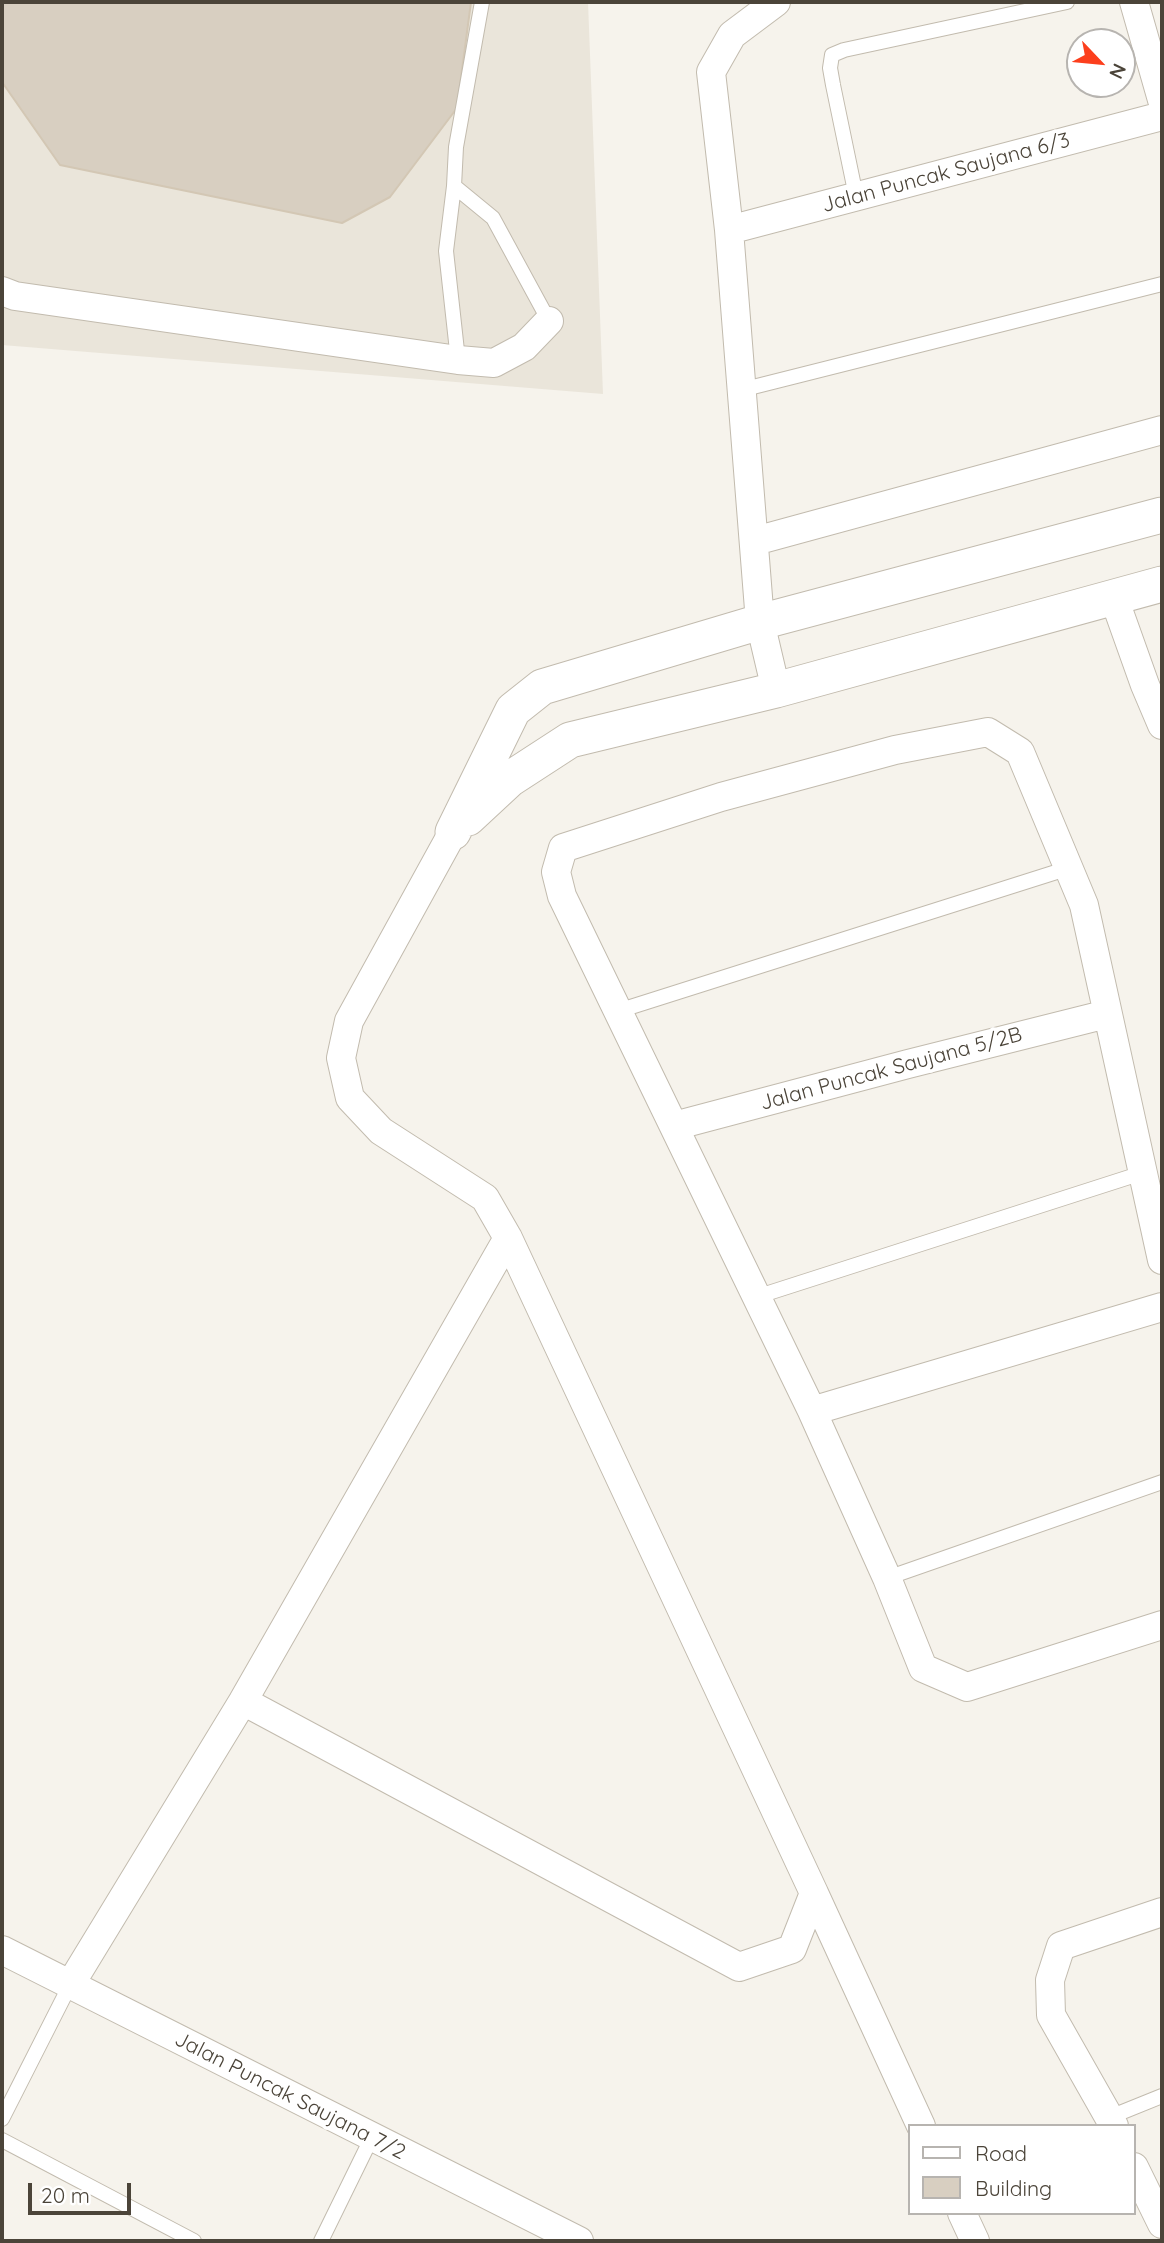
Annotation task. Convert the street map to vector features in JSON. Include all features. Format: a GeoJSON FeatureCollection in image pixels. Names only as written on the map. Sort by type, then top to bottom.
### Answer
{"type":"FeatureCollection","features":[{"type":"Feature","properties":{"kind":"street"},"geometry":{"type":"LineString","coordinates":[[776,2],[732,35],[711,72],[729,229],[760,622],[776,690]]}},
{"type":"Feature","properties":{"kind":"street"},"geometry":{"type":"LineString","coordinates":[[1134,2],[1162,100]]}},
{"type":"Feature","properties":{"kind":"street","name":"Jalan Puncak Saujana 6/3"},"geometry":{"type":"LineString","coordinates":[[729,229],[1162,116]]}},
{"type":"Feature","properties":{"kind":"street"},"geometry":{"type":"LineString","coordinates":[[2,290],[15,296],[494,363],[524,347],[549,321]]}},
{"type":"Feature","properties":{"kind":"street"},"geometry":{"type":"LineString","coordinates":[[755,541],[1162,430]]}},
{"type":"Feature","properties":{"kind":"street"},"geometry":{"type":"LineString","coordinates":[[920,2124],[508,1238],[485,1198],[381,1131],[350,1098],[341,1058],[349,1021],[453,832],[513,710],[542,687],[760,622],[1162,515]]}},
{"type":"Feature","properties":{"kind":"street"},"geometry":{"type":"LineString","coordinates":[[453,832],[510,779],[570,740],[776,690],[1162,584]]}},
{"type":"Feature","properties":{"kind":"street"},"geometry":{"type":"LineString","coordinates":[[1114,598],[1154,683],[1162,725]]}},
{"type":"Feature","properties":{"kind":"street"},"geometry":{"type":"LineString","coordinates":[[1162,1260],[1084,905],[1020,752],[988,732],[895,750],[721,797],[563,848],[556,872],[562,896],[812,1411],[887,1578],[923,1668],[967,1687],[1162,1625]]}},
{"type":"Feature","properties":{"kind":"street","name":"Jalan Puncak Saujana 5/2B"},"geometry":{"type":"LineString","coordinates":[[674,1126],[1107,1014]]}},
{"type":"Feature","properties":{"kind":"street"},"geometry":{"type":"LineString","coordinates":[[70,1985],[243,1701],[508,1238]]}},
{"type":"Feature","properties":{"kind":"street"},"geometry":{"type":"LineString","coordinates":[[812,1411],[1162,1307]]}},
{"type":"Feature","properties":{"kind":"street"},"geometry":{"type":"LineString","coordinates":[[243,1701],[739,1968],[792,1949],[814,1894]]}},
{"type":"Feature","properties":{"kind":"street"},"geometry":{"type":"LineString","coordinates":[[1112,2121],[1051,2015],[1050,1980],[1061,1946],[1162,1912]]}},
{"type":"Feature","properties":{"kind":"street","name":"Jalan Puncak Saujana 7/2"},"geometry":{"type":"LineString","coordinates":[[2,1950],[579,2241]]}},
{"type":"Feature","properties":{"kind":"street"},"geometry":{"type":"LineString","coordinates":[[1136,2171],[1162,2224]]}},
{"type":"Feature","properties":{"kind":"street"},"geometry":{"type":"LineString","coordinates":[[963,2215],[975,2241]]}},
{"type":"Feature","properties":{"kind":"lane"},"geometry":{"type":"LineString","coordinates":[[458,360],[446,251],[456,147],[482,2]]}},
{"type":"Feature","properties":{"kind":"lane"},"geometry":{"type":"LineString","coordinates":[[856,197],[830,68],[832,55],[844,50],[1067,2]]}},
{"type":"Feature","properties":{"kind":"lane"},"geometry":{"type":"LineString","coordinates":[[454,186],[493,218],[549,321]]}},
{"type":"Feature","properties":{"kind":"lane"},"geometry":{"type":"LineString","coordinates":[[741,390],[1162,284]]}},
{"type":"Feature","properties":{"kind":"lane"},"geometry":{"type":"LineString","coordinates":[[618,1011],[1069,868]]}},
{"type":"Feature","properties":{"kind":"lane"},"geometry":{"type":"LineString","coordinates":[[756,1297],[1142,1173]]}},
{"type":"Feature","properties":{"kind":"lane"},"geometry":{"type":"LineString","coordinates":[[887,1578],[1162,1482]]}},
{"type":"Feature","properties":{"kind":"lane"},"geometry":{"type":"LineString","coordinates":[[2,2119],[70,1985]]}},
{"type":"Feature","properties":{"kind":"lane"},"geometry":{"type":"LineString","coordinates":[[1112,2121],[1162,2096]]}},
{"type":"Feature","properties":{"kind":"lane"},"geometry":{"type":"LineString","coordinates":[[321,2241],[372,2137]]}},
{"type":"Feature","properties":{"kind":"lane"},"geometry":{"type":"LineString","coordinates":[[2,2140],[194,2241]]}},
{"type":"Feature","properties":{"kind":"shaded area"},"geometry":{"type":"Polygon","coordinates":[[[2,2],[588,2],[603,394],[2,345],[2,2]]]}},
{"type":"Feature","properties":{"kind":"building"},"geometry":{"type":"Polygon","coordinates":[[[2,2],[471,2],[457,108],[390,197],[342,223],[60,165],[2,82],[2,2]]]}}]}
